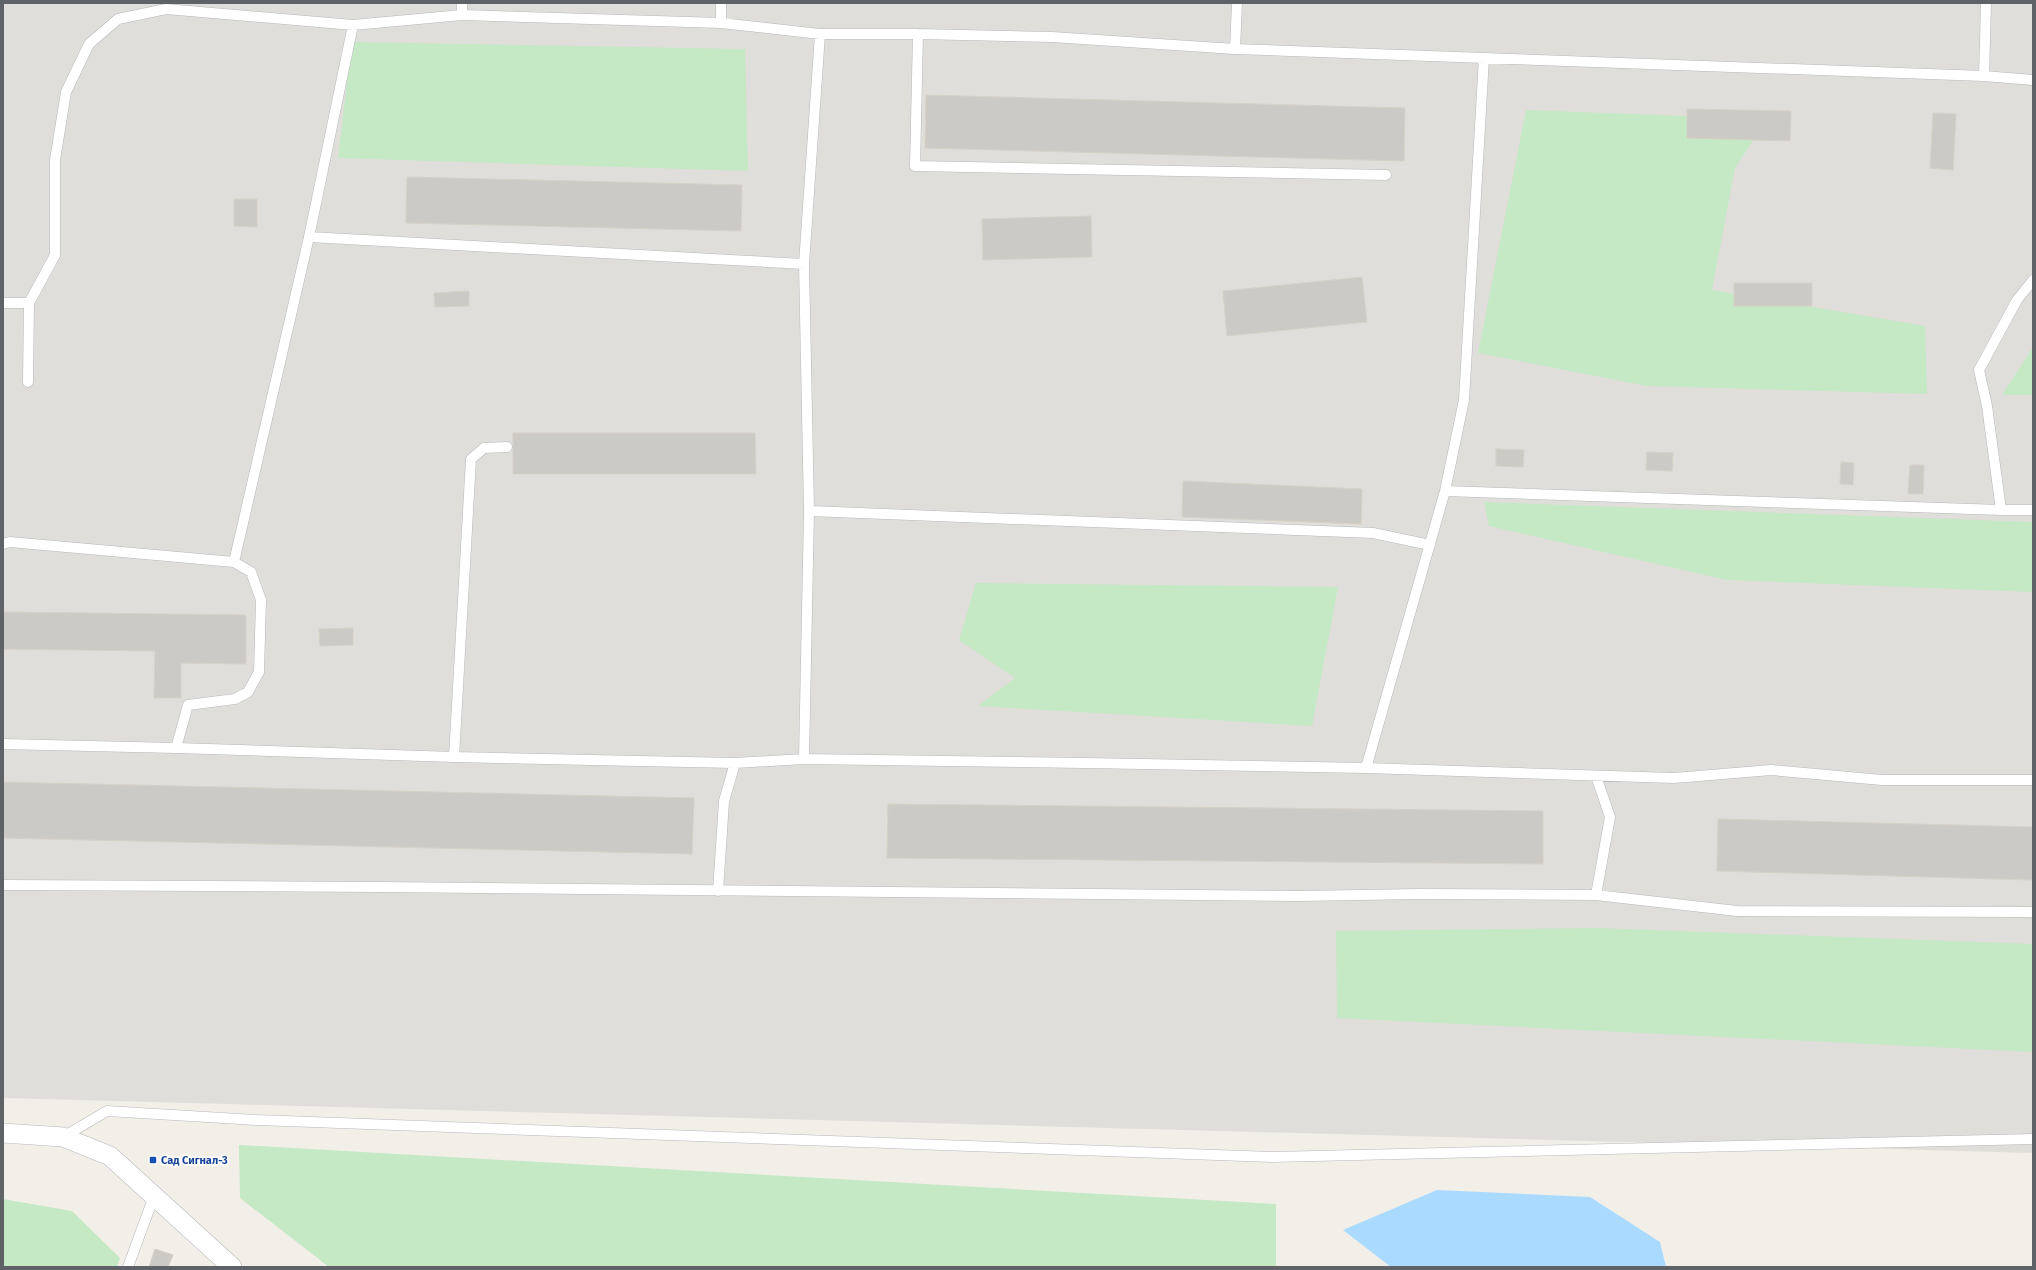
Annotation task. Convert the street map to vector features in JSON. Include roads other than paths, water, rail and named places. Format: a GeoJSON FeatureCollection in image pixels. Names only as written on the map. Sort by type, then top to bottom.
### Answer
{"type":"FeatureCollection","features":[{"type":"Feature","properties":{"kind":"street"},"geometry":{"type":"LineString","coordinates":[[3,1133],[63,1137],[110,1156],[232,1267]]}},
{"type":"Feature","properties":{"kind":"lane"},"geometry":{"type":"LineString","coordinates":[[462,3],[462,15]]}},
{"type":"Feature","properties":{"kind":"lane"},"geometry":{"type":"LineString","coordinates":[[721,23],[722,3]]}},
{"type":"Feature","properties":{"kind":"lane"},"geometry":{"type":"LineString","coordinates":[[1235,49],[1237,3]]}},
{"type":"Feature","properties":{"kind":"lane"},"geometry":{"type":"LineString","coordinates":[[1984,76],[1986,3]]}},
{"type":"Feature","properties":{"kind":"lane"},"geometry":{"type":"LineString","coordinates":[[28,382],[29,303],[54,255],[55,160],[66,92],[89,44],[101,34],[118,20],[166,9],[353,25],[462,15],[721,23],[820,34],[918,34],[1052,37],[1235,49],[1984,76],[2033,80]]}},
{"type":"Feature","properties":{"kind":"lane"},"geometry":{"type":"LineString","coordinates":[[234,562],[309,237],[353,25]]}},
{"type":"Feature","properties":{"kind":"lane"},"geometry":{"type":"LineString","coordinates":[[804,759],[809,511],[804,264],[820,34]]}},
{"type":"Feature","properties":{"kind":"lane"},"geometry":{"type":"LineString","coordinates":[[918,34],[915,166],[1386,175]]}},
{"type":"Feature","properties":{"kind":"lane"},"geometry":{"type":"LineString","coordinates":[[1366,768],[1445,491],[1464,400],[1484,58]]}},
{"type":"Feature","properties":{"kind":"lane"},"geometry":{"type":"LineString","coordinates":[[309,237],[804,264]]}},
{"type":"Feature","properties":{"kind":"lane"},"geometry":{"type":"LineString","coordinates":[[2002,510],[1979,370],[2017,300],[2033,280]]}},
{"type":"Feature","properties":{"kind":"lane"},"geometry":{"type":"LineString","coordinates":[[3,303],[29,303]]}},
{"type":"Feature","properties":{"kind":"lane"},"geometry":{"type":"LineString","coordinates":[[454,758],[471,459],[484,448],[507,447]]}},
{"type":"Feature","properties":{"kind":"lane"},"geometry":{"type":"LineString","coordinates":[[1445,491],[2033,510]]}},
{"type":"Feature","properties":{"kind":"lane"},"geometry":{"type":"LineString","coordinates":[[809,511],[1373,533],[1430,546]]}},
{"type":"Feature","properties":{"kind":"lane"},"geometry":{"type":"LineString","coordinates":[[3,544],[10,542],[234,562],[251,572],[261,600],[259,672],[248,692],[236,699],[188,705],[176,748]]}},
{"type":"Feature","properties":{"kind":"lane"},"geometry":{"type":"LineString","coordinates":[[3,744],[176,748],[454,758],[734,763],[804,759],[1366,768],[1674,778],[1771,770],[1882,780],[2033,780]]}},
{"type":"Feature","properties":{"kind":"lane"},"geometry":{"type":"LineString","coordinates":[[718,891],[724,800],[734,763]]}},
{"type":"Feature","properties":{"kind":"lane"},"geometry":{"type":"LineString","coordinates":[[1596,776],[1610,817],[1596,895]]}},
{"type":"Feature","properties":{"kind":"lane"},"geometry":{"type":"LineString","coordinates":[[3,885],[1290,896],[1420,894],[1596,895],[1737,911],[2033,912]]}},
{"type":"Feature","properties":{"kind":"lane"},"geometry":{"type":"LineString","coordinates":[[63,1137],[107,1111],[256,1120],[1272,1157],[2033,1140]]}},
{"type":"Feature","properties":{"kind":"lane"},"geometry":{"type":"LineString","coordinates":[[128,1267],[154,1196]]}},
{"type":"Feature","properties":{"kind":"water"},"geometry":{"type":"Polygon","coordinates":[[[1437,1190],[1590,1197],[1660,1242],[1666,1267],[1391,1267],[1343,1230],[1437,1190]]]}},
{"type":"Feature","properties":{"kind":"place","name":"Сад Сигнал-3"},"geometry":{"type":"Point","coordinates":[153,1160]}}]}
